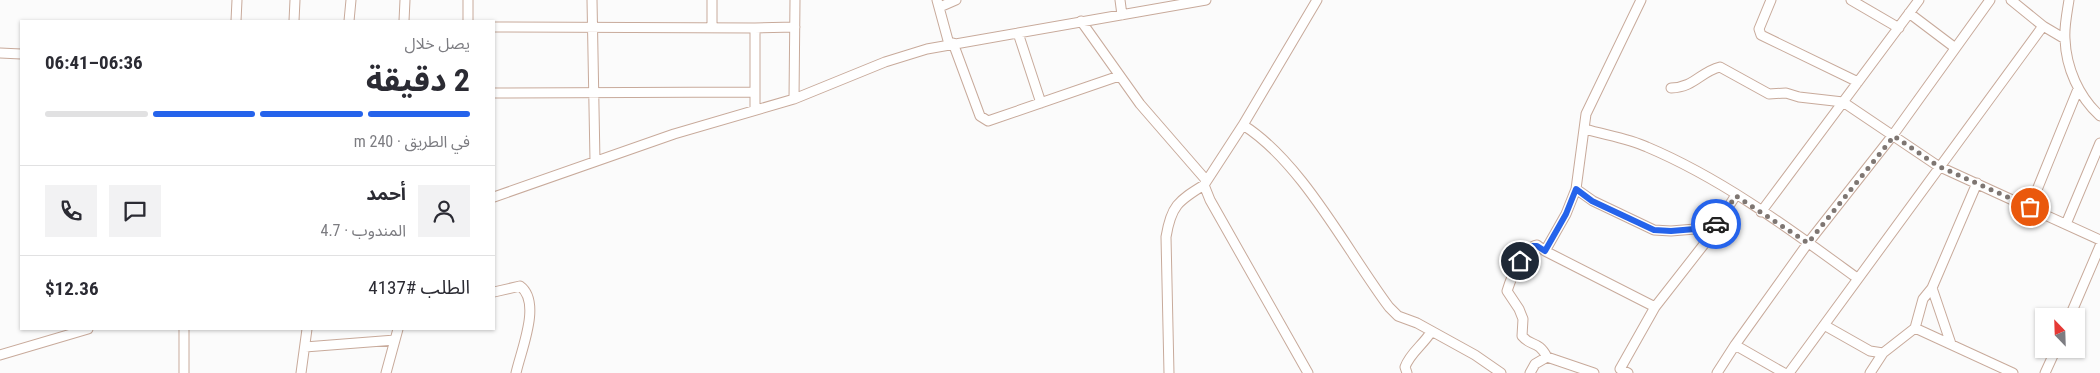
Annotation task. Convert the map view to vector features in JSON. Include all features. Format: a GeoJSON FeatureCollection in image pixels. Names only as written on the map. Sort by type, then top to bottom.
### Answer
{"type":"FeatureCollection","features":[{"type":"Feature","properties":{"kind":"street"},"geometry":{"type":"LineString","coordinates":[[236,20],[237,0]]}},
{"type":"Feature","properties":{"kind":"street"},"geometry":{"type":"LineString","coordinates":[[294,20],[295,0]]}},
{"type":"Feature","properties":{"kind":"street"},"geometry":{"type":"LineString","coordinates":[[349,20],[350,0]]}},
{"type":"Feature","properties":{"kind":"street"},"geometry":{"type":"LineString","coordinates":[[404,0],[404,20]]}},
{"type":"Feature","properties":{"kind":"street"},"geometry":{"type":"LineString","coordinates":[[468,0],[468,20]]}},
{"type":"Feature","properties":{"kind":"street"},"geometry":{"type":"LineString","coordinates":[[592,0],[595,161]]}},
{"type":"Feature","properties":{"kind":"street"},"geometry":{"type":"LineString","coordinates":[[712,0],[712,28]]}},
{"type":"Feature","properties":{"kind":"street"},"geometry":{"type":"LineString","coordinates":[[794,99],[795,0]]}},
{"type":"Feature","properties":{"kind":"street"},"geometry":{"type":"LineString","coordinates":[[956,0],[939,4],[951,44],[983,120],[988,121],[1119,76]]}},
{"type":"Feature","properties":{"kind":"street"},"geometry":{"type":"LineString","coordinates":[[1120,0],[1122,15]]}},
{"type":"Feature","properties":{"kind":"street"},"geometry":{"type":"LineString","coordinates":[[495,197],[674,134],[794,99],[885,62],[951,44],[1122,15],[1152,4],[1206,0]]}},
{"type":"Feature","properties":{"kind":"street"},"geometry":{"type":"LineString","coordinates":[[1169,373],[1166,237],[1170,215],[1184,198],[1205,183],[1243,125],[1317,0]]}},
{"type":"Feature","properties":{"kind":"street"},"geometry":{"type":"LineString","coordinates":[[1545,251],[1566,214],[1576,189],[1586,114],[1641,0]]}},
{"type":"Feature","properties":{"kind":"street"},"geometry":{"type":"LineString","coordinates":[[1771,0],[1759,29],[1762,35],[1858,82]]}},
{"type":"Feature","properties":{"kind":"street"},"geometry":{"type":"LineString","coordinates":[[1851,0],[1899,28]]}},
{"type":"Feature","properties":{"kind":"street"},"geometry":{"type":"LineString","coordinates":[[1761,212],[1919,0]]}},
{"type":"Feature","properties":{"kind":"street"},"geometry":{"type":"LineString","coordinates":[[1717,373],[1808,243],[1894,136],[1990,0]]}},
{"type":"Feature","properties":{"kind":"street"},"geometry":{"type":"LineString","coordinates":[[2011,0],[2043,26],[2064,39]]}},
{"type":"Feature","properties":{"kind":"street"},"geometry":{"type":"LineString","coordinates":[[2069,0],[2064,39],[2068,63],[2078,89],[2100,116]]}},
{"type":"Feature","properties":{"kind":"street"},"geometry":{"type":"LineString","coordinates":[[1909,13],[1954,47]]}},
{"type":"Feature","properties":{"kind":"street"},"geometry":{"type":"LineString","coordinates":[[1080,22],[1140,104],[1205,183],[1210,200],[1308,373]]}},
{"type":"Feature","properties":{"kind":"street"},"geometry":{"type":"LineString","coordinates":[[1789,373],[1938,166],[2043,26]]}},
{"type":"Feature","properties":{"kind":"street"},"geometry":{"type":"LineString","coordinates":[[495,27],[795,27]]}},
{"type":"Feature","properties":{"kind":"street"},"geometry":{"type":"LineString","coordinates":[[755,28],[755,109]]}},
{"type":"Feature","properties":{"kind":"street"},"geometry":{"type":"LineString","coordinates":[[1018,33],[1041,102]]}},
{"type":"Feature","properties":{"kind":"street"},"geometry":{"type":"LineString","coordinates":[[0,53],[20,54]]}},
{"type":"Feature","properties":{"kind":"street"},"geometry":{"type":"LineString","coordinates":[[1671,88],[1683,87],[1720,67],[1769,94],[1786,93],[1799,97],[1843,102],[1938,166],[2100,240]]}},
{"type":"Feature","properties":{"kind":"street"},"geometry":{"type":"LineString","coordinates":[[2030,207],[2078,89]]}},
{"type":"Feature","properties":{"kind":"street"},"geometry":{"type":"LineString","coordinates":[[495,93],[754,92]]}},
{"type":"Feature","properties":{"kind":"street"},"geometry":{"type":"LineString","coordinates":[[1243,125],[1256,132],[1278,153],[1303,183],[1388,307],[1398,316],[1417,323],[1474,355],[1501,373]]}},
{"type":"Feature","properties":{"kind":"street"},"geometry":{"type":"LineString","coordinates":[[1585,129],[1646,146],[1709,178],[1808,243],[1857,278]]}},
{"type":"Feature","properties":{"kind":"street"},"geometry":{"type":"LineString","coordinates":[[2066,224],[2100,143]]}},
{"type":"Feature","properties":{"kind":"street"},"geometry":{"type":"LineString","coordinates":[[1870,373],[1883,353],[1915,328],[1922,299],[1932,288],[1977,183]]}},
{"type":"Feature","properties":{"kind":"street"},"geometry":{"type":"LineString","coordinates":[[1576,189],[1592,201],[1654,230],[1695,229],[1711,232]]}},
{"type":"Feature","properties":{"kind":"street"},"geometry":{"type":"LineString","coordinates":[[1622,372],[1655,307],[1705,243],[1736,196]]}},
{"type":"Feature","properties":{"kind":"street"},"geometry":{"type":"LineString","coordinates":[[1594,373],[1547,358],[1539,345],[1525,340],[1522,336],[1523,319],[1507,291],[1510,280],[1528,249],[1537,246],[1655,307]]}},
{"type":"Feature","properties":{"kind":"street"},"geometry":{"type":"LineString","coordinates":[[2073,308],[2100,246]]}},
{"type":"Feature","properties":{"kind":"street"},"geometry":{"type":"LineString","coordinates":[[495,292],[520,286],[529,297],[531,310],[516,373]]}},
{"type":"Feature","properties":{"kind":"street"},"geometry":{"type":"LineString","coordinates":[[1932,288],[1951,344]]}},
{"type":"Feature","properties":{"kind":"street"},"geometry":{"type":"LineString","coordinates":[[1824,325],[1870,350],[1883,353]]}},
{"type":"Feature","properties":{"kind":"street"},"geometry":{"type":"LineString","coordinates":[[1915,328],[2014,373]]}},
{"type":"Feature","properties":{"kind":"street"},"geometry":{"type":"LineString","coordinates":[[0,355],[85,330]]}},
{"type":"Feature","properties":{"kind":"street"},"geometry":{"type":"LineString","coordinates":[[184,330],[184,373]]}},
{"type":"Feature","properties":{"kind":"street"},"geometry":{"type":"LineString","coordinates":[[301,373],[308,330]]}},
{"type":"Feature","properties":{"kind":"street"},"geometry":{"type":"LineString","coordinates":[[386,373],[398,330]]}},
{"type":"Feature","properties":{"kind":"street"},"geometry":{"type":"LineString","coordinates":[[1407,373],[1405,367],[1408,359],[1427,339],[1430,332]]}},
{"type":"Feature","properties":{"kind":"street"},"geometry":{"type":"LineString","coordinates":[[305,347],[395,340]]}},
{"type":"Feature","properties":{"kind":"street"},"geometry":{"type":"LineString","coordinates":[[1735,345],[1784,373]]}},
{"type":"Feature","properties":{"kind":"street"},"geometry":{"type":"LineString","coordinates":[[1530,373],[1536,364],[1547,358]]}},
{"type":"Feature","properties":{"kind":"street"},"geometry":{"type":"LineString","coordinates":[[2045,373],[2052,358]]}},
{"type":"Feature","properties":{"kind":"way so far"},"geometry":{"type":"LineString","coordinates":[[1716,224],[1736,196],[1808,243],[1894,136],[1938,166],[2030,207]]}},
{"type":"Feature","properties":{"kind":"route"},"geometry":{"type":"LineString","coordinates":[[1520,261],[1532,246],[1537,246],[1545,251],[1566,214],[1576,189],[1592,201],[1654,230],[1695,229],[1711,232],[1716,224]]}}]}
